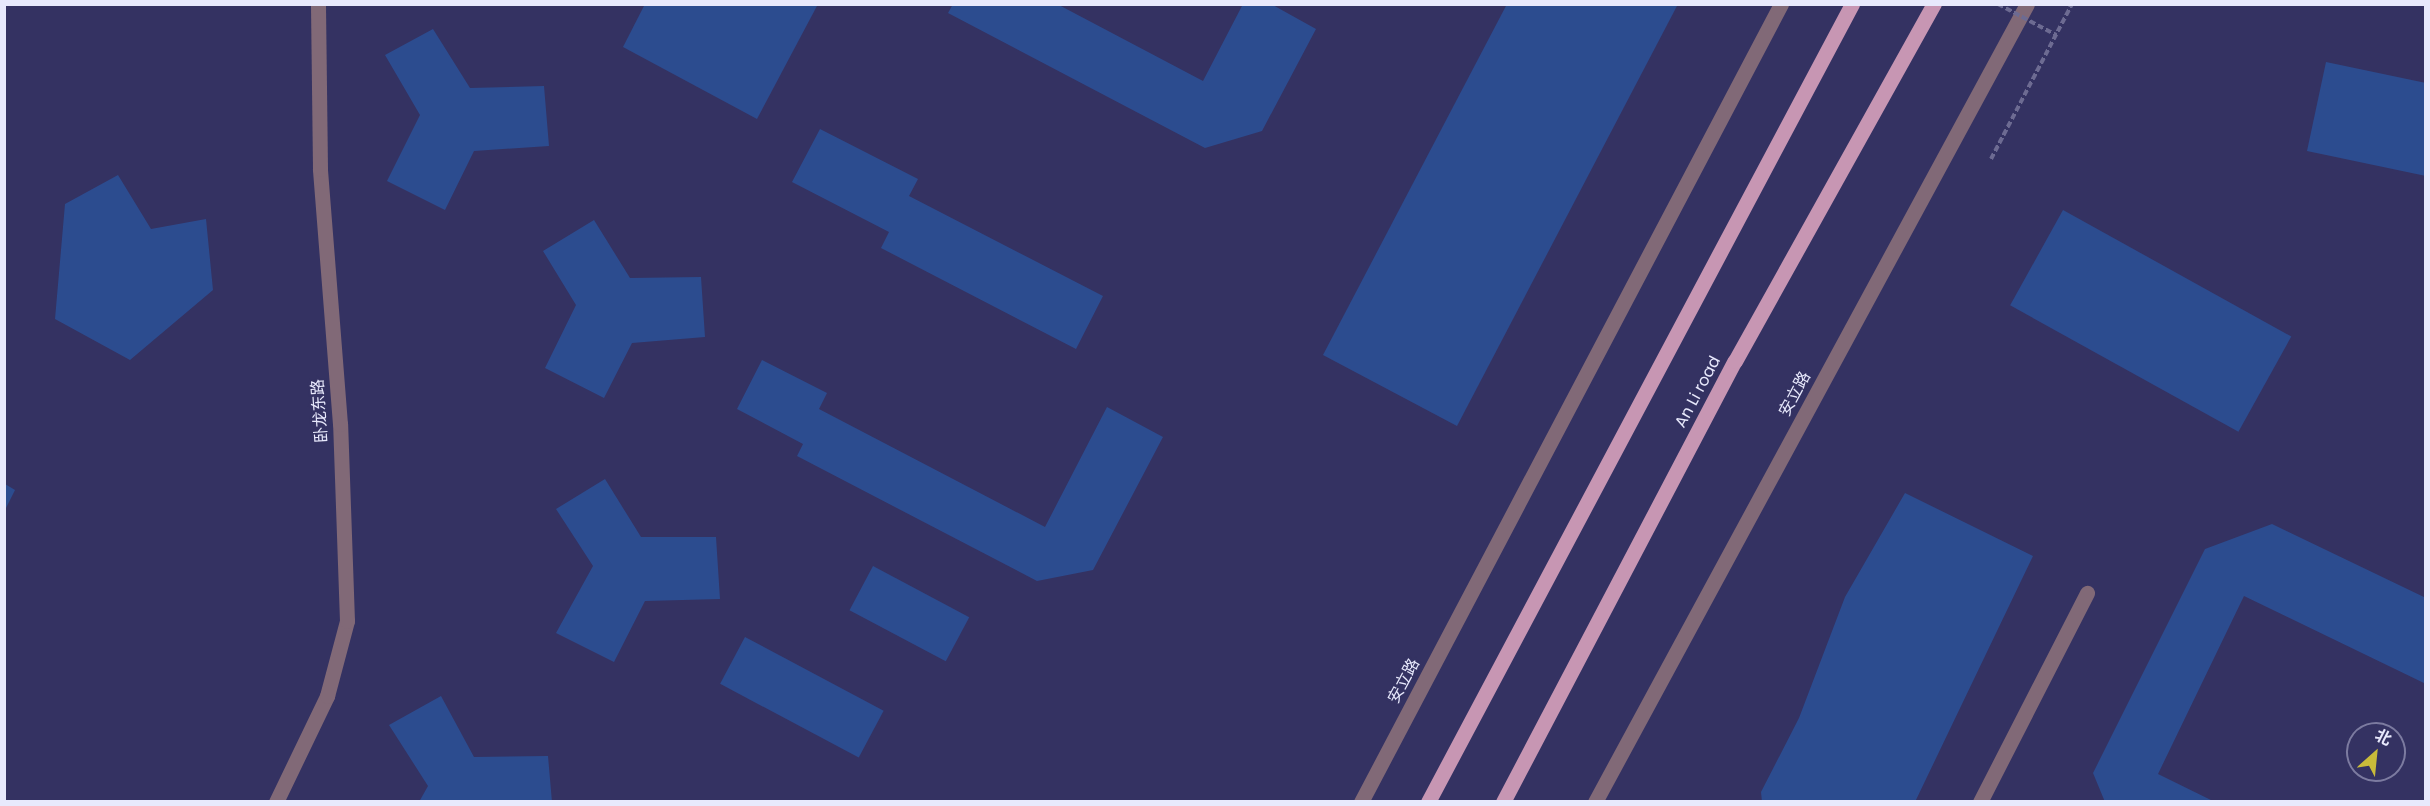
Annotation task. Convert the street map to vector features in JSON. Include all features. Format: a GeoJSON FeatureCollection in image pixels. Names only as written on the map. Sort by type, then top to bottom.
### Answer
{"type":"FeatureCollection","features":[{"type":"Feature","properties":{"kind":"main road"},"geometry":{"type":"LineString","coordinates":[[1428,801],[1852,4]]}},
{"type":"Feature","properties":{"kind":"main road","name":"An Li road"},"geometry":{"type":"LineString","coordinates":[[1503,801],[1735,361],[1934,4]]}},
{"type":"Feature","properties":{"kind":"street","name":"卧龙东路"},"geometry":{"type":"LineString","coordinates":[[276,801],[327,696],[347,621],[339,424],[320,169],[318,4]]}},
{"type":"Feature","properties":{"kind":"street","name":"安立路"},"geometry":{"type":"LineString","coordinates":[[1361,801],[1781,4]]}},
{"type":"Feature","properties":{"kind":"street","name":"安立路"},"geometry":{"type":"LineString","coordinates":[[1595,801],[2027,4]]}},
{"type":"Feature","properties":{"kind":"street"},"geometry":{"type":"LineString","coordinates":[[1980,801],[2087,593]]}},
{"type":"Feature","properties":{"kind":"path"},"geometry":{"type":"LineString","coordinates":[[1998,4],[2056,35]]}},
{"type":"Feature","properties":{"kind":"path"},"geometry":{"type":"LineString","coordinates":[[1991,159],[2072,4]]}},
{"type":"Feature","properties":{"kind":"building"},"geometry":{"type":"Polygon","coordinates":[[[645,4],[818,4],[757,119],[623,47],[645,4]]]}},
{"type":"Feature","properties":{"kind":"building"},"geometry":{"type":"Polygon","coordinates":[[[953,4],[1057,4],[1203,81],[1243,4],[1271,4],[1316,29],[1262,131],[1205,148],[948,13],[953,4]]]}},
{"type":"Feature","properties":{"kind":"building"},"geometry":{"type":"Polygon","coordinates":[[[1507,4],[1678,4],[1457,426],[1323,355],[1507,4]]]}},
{"type":"Feature","properties":{"kind":"building"},"geometry":{"type":"Polygon","coordinates":[[[433,29],[470,88],[544,86],[549,146],[474,151],[445,210],[387,181],[420,115],[385,55],[433,29]]]}},
{"type":"Feature","properties":{"kind":"building"},"geometry":{"type":"Polygon","coordinates":[[[2326,62],[2426,83],[2426,176],[2307,151],[2326,62]]]}},
{"type":"Feature","properties":{"kind":"building"},"geometry":{"type":"Polygon","coordinates":[[[820,129],[918,179],[909,196],[1103,296],[1076,349],[881,248],[889,232],[792,182],[820,129]]]}},
{"type":"Feature","properties":{"kind":"building"},"geometry":{"type":"Polygon","coordinates":[[[118,175],[151,229],[206,219],[213,290],[130,360],[55,319],[65,204],[118,175]]]}},
{"type":"Feature","properties":{"kind":"building"},"geometry":{"type":"Polygon","coordinates":[[[2063,210],[2291,337],[2238,432],[2010,305],[2063,210]]]}},
{"type":"Feature","properties":{"kind":"building"},"geometry":{"type":"Polygon","coordinates":[[[594,220],[630,278],[701,277],[705,337],[632,343],[604,398],[545,368],[576,305],[543,251],[594,220]]]}},
{"type":"Feature","properties":{"kind":"building"},"geometry":{"type":"Polygon","coordinates":[[[762,360],[827,393],[819,409],[1045,527],[1107,407],[1163,437],[1093,570],[1037,581],[797,456],[803,444],[737,409],[762,360]]]}},
{"type":"Feature","properties":{"kind":"building"},"geometry":{"type":"Polygon","coordinates":[[[605,479],[641,537],[716,537],[720,599],[645,601],[614,662],[556,633],[593,566],[556,509],[605,479]]]}},
{"type":"Feature","properties":{"kind":"building"},"geometry":{"type":"Polygon","coordinates":[[[5,484],[15,490],[5,510],[5,484]]]}},
{"type":"Feature","properties":{"kind":"building"},"geometry":{"type":"Polygon","coordinates":[[[1905,493],[2033,556],[1915,802],[1762,802],[1761,792],[1799,718],[1845,597],[1905,493]]]}},
{"type":"Feature","properties":{"kind":"building"},"geometry":{"type":"Polygon","coordinates":[[[2272,524],[2426,598],[2426,684],[2244,596],[2158,774],[2215,802],[2105,802],[2093,773],[2205,549],[2272,524]]]}},
{"type":"Feature","properties":{"kind":"building"},"geometry":{"type":"Polygon","coordinates":[[[873,566],[969,617],[946,661],[850,610],[873,566]]]}},
{"type":"Feature","properties":{"kind":"building"},"geometry":{"type":"Polygon","coordinates":[[[745,637],[884,711],[859,758],[720,684],[745,637]]]}},
{"type":"Feature","properties":{"kind":"building"},"geometry":{"type":"Polygon","coordinates":[[[441,696],[474,757],[548,756],[552,802],[419,802],[428,786],[389,725],[441,696]]]}}]}
